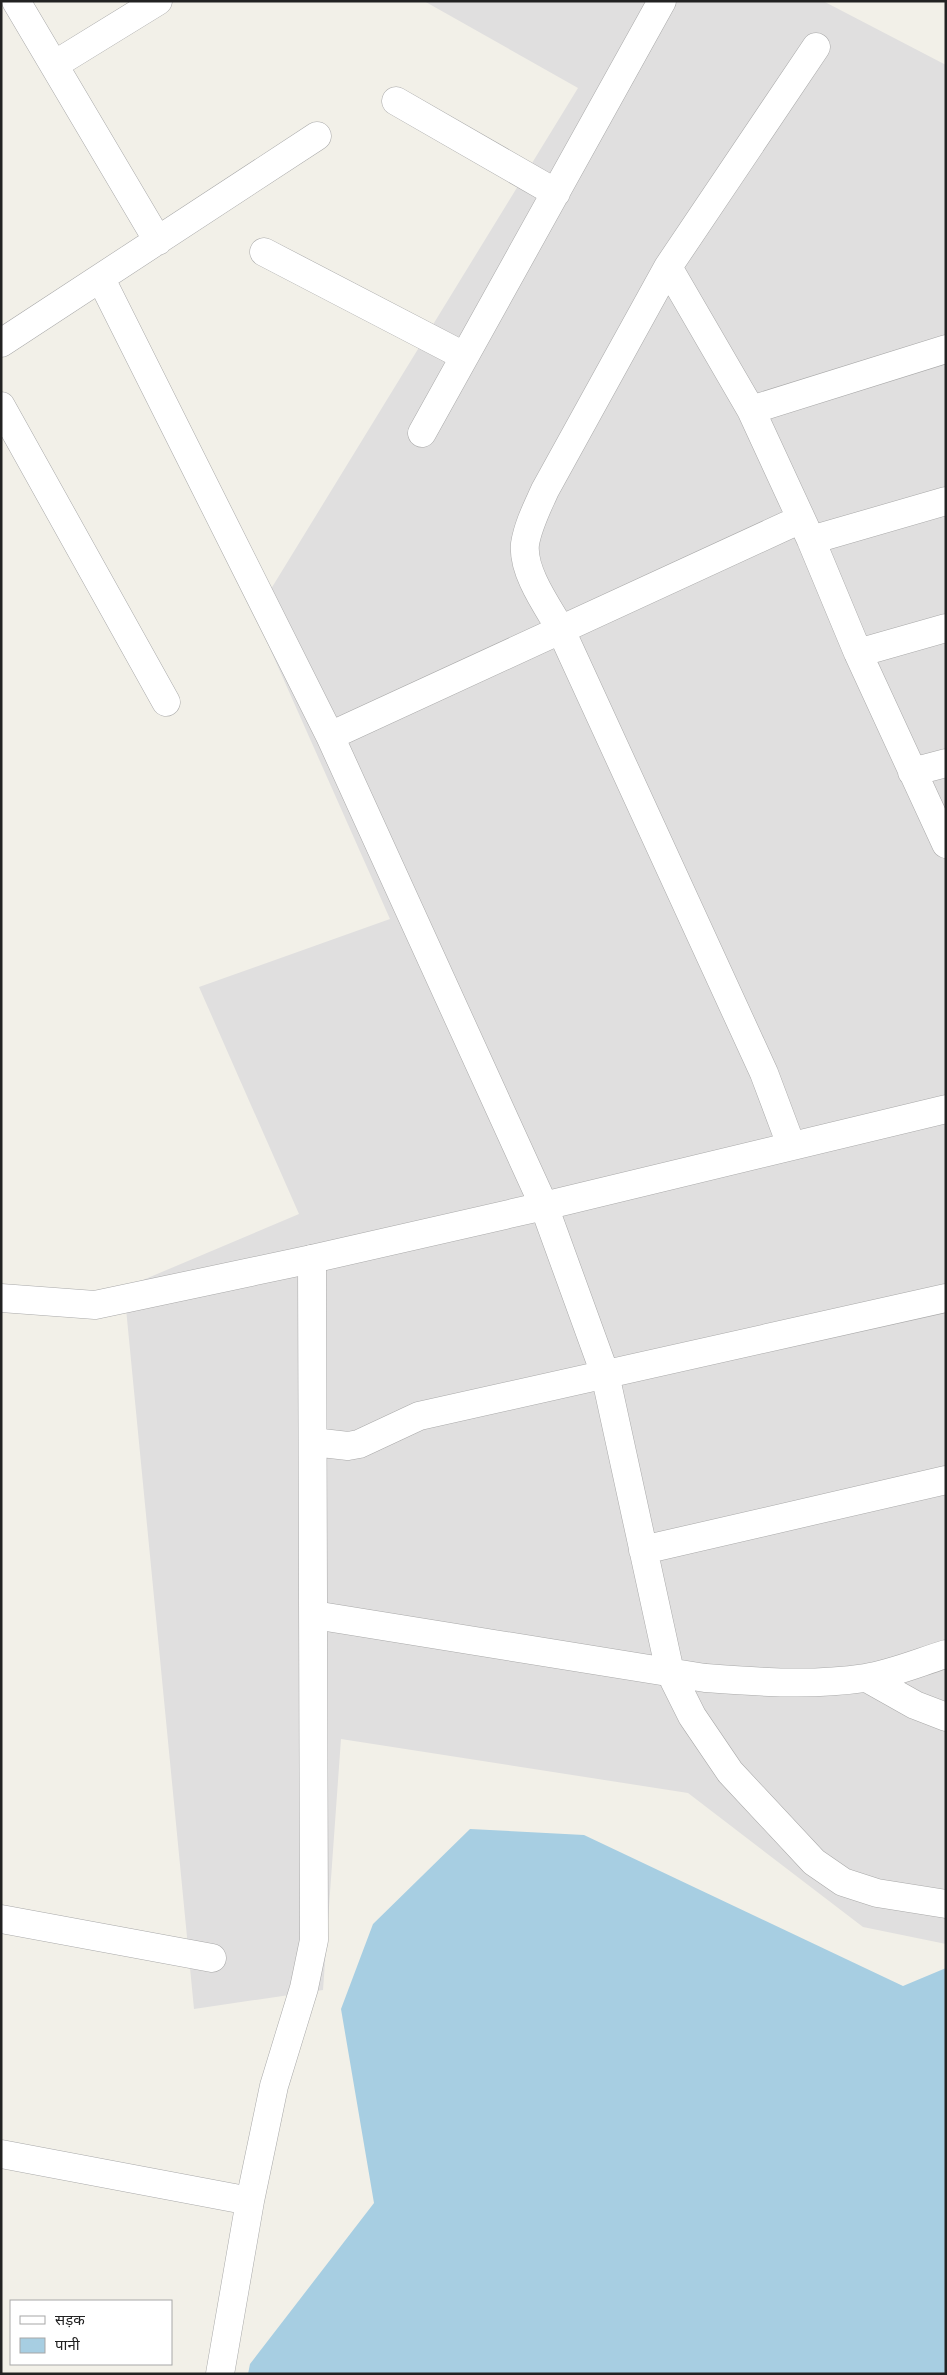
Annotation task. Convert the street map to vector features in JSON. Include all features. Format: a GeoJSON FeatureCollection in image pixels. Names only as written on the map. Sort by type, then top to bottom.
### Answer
{"type":"FeatureCollection","features":[{"type":"Feature","properties":{"kind":"street"},"geometry":{"type":"LineString","coordinates":[[16,1],[158,241]]}},
{"type":"Feature","properties":{"kind":"street"},"geometry":{"type":"LineString","coordinates":[[54,65],[158,1]]}},
{"type":"Feature","properties":{"kind":"street"},"geometry":{"type":"LineString","coordinates":[[422,433],[662,1]]}},
{"type":"Feature","properties":{"kind":"street"},"geometry":{"type":"LineString","coordinates":[[791,1145],[764,1073],[560,628],[531,577],[525,546],[529,524],[549,481],[668,267],[816,47]]}},
{"type":"Feature","properties":{"kind":"street"},"geometry":{"type":"LineString","coordinates":[[396,101],[556,193]]}},
{"type":"Feature","properties":{"kind":"street"},"geometry":{"type":"LineString","coordinates":[[1,343],[102,279],[317,136]]}},
{"type":"Feature","properties":{"kind":"street"},"geometry":{"type":"LineString","coordinates":[[264,252],[464,356]]}},
{"type":"Feature","properties":{"kind":"street"},"geometry":{"type":"LineString","coordinates":[[668,267],[751,410],[806,530],[858,653],[946,844]]}},
{"type":"Feature","properties":{"kind":"street"},"geometry":{"type":"LineString","coordinates":[[102,279],[330,736],[544,1206],[605,1374],[670,1672],[692,1716],[730,1772],[814,1862],[843,1882],[877,1893],[946,1904]]}},
{"type":"Feature","properties":{"kind":"street"},"geometry":{"type":"LineString","coordinates":[[751,410],[946,349]]}},
{"type":"Feature","properties":{"kind":"street"},"geometry":{"type":"LineString","coordinates":[[1,406],[166,702]]}},
{"type":"Feature","properties":{"kind":"street"},"geometry":{"type":"LineString","coordinates":[[330,736],[560,628],[806,530],[946,501]]}},
{"type":"Feature","properties":{"kind":"street"},"geometry":{"type":"LineString","coordinates":[[858,653],[946,628]]}},
{"type":"Feature","properties":{"kind":"street"},"geometry":{"type":"LineString","coordinates":[[912,772],[946,763]]}},
{"type":"Feature","properties":{"kind":"street"},"geometry":{"type":"LineString","coordinates":[[1,1298],[95,1305],[312,1259],[544,1206],[946,1109]]}},
{"type":"Feature","properties":{"kind":"street"},"geometry":{"type":"LineString","coordinates":[[220,2374],[250,2201],[274,2086],[304,1988],[314,1940],[312,1259]]}},
{"type":"Feature","properties":{"kind":"street"},"geometry":{"type":"LineString","coordinates":[[312,1442],[348,1446],[359,1444],[419,1416],[946,1298]]}},
{"type":"Feature","properties":{"kind":"street"},"geometry":{"type":"LineString","coordinates":[[643,1550],[946,1480]]}},
{"type":"Feature","properties":{"kind":"street"},"geometry":{"type":"LineString","coordinates":[[314,1615],[705,1678],[766,1683],[816,1683],[867,1678],[946,1654]]}},
{"type":"Feature","properties":{"kind":"street"},"geometry":{"type":"LineString","coordinates":[[867,1678],[915,1706],[946,1717]]}},
{"type":"Feature","properties":{"kind":"street"},"geometry":{"type":"LineString","coordinates":[[1,1919],[212,1958]]}},
{"type":"Feature","properties":{"kind":"street"},"geometry":{"type":"LineString","coordinates":[[1,2154],[250,2201]]}},
{"type":"Feature","properties":{"kind":"shaded area"},"geometry":{"type":"Polygon","coordinates":[[[424,1],[823,1],[946,65],[946,1944],[863,1927],[688,1793],[341,1739],[323,1990],[194,2009],[124,1288],[299,1214],[199,987],[390,919],[255,615],[578,88],[424,1]]]}},
{"type":"Feature","properties":{"kind":"water"},"geometry":{"type":"Polygon","coordinates":[[[470,1829],[584,1835],[903,1986],[946,1968],[946,2374],[248,2374],[250,2364],[374,2203],[341,2009],[373,1924],[470,1829]]]}}]}
